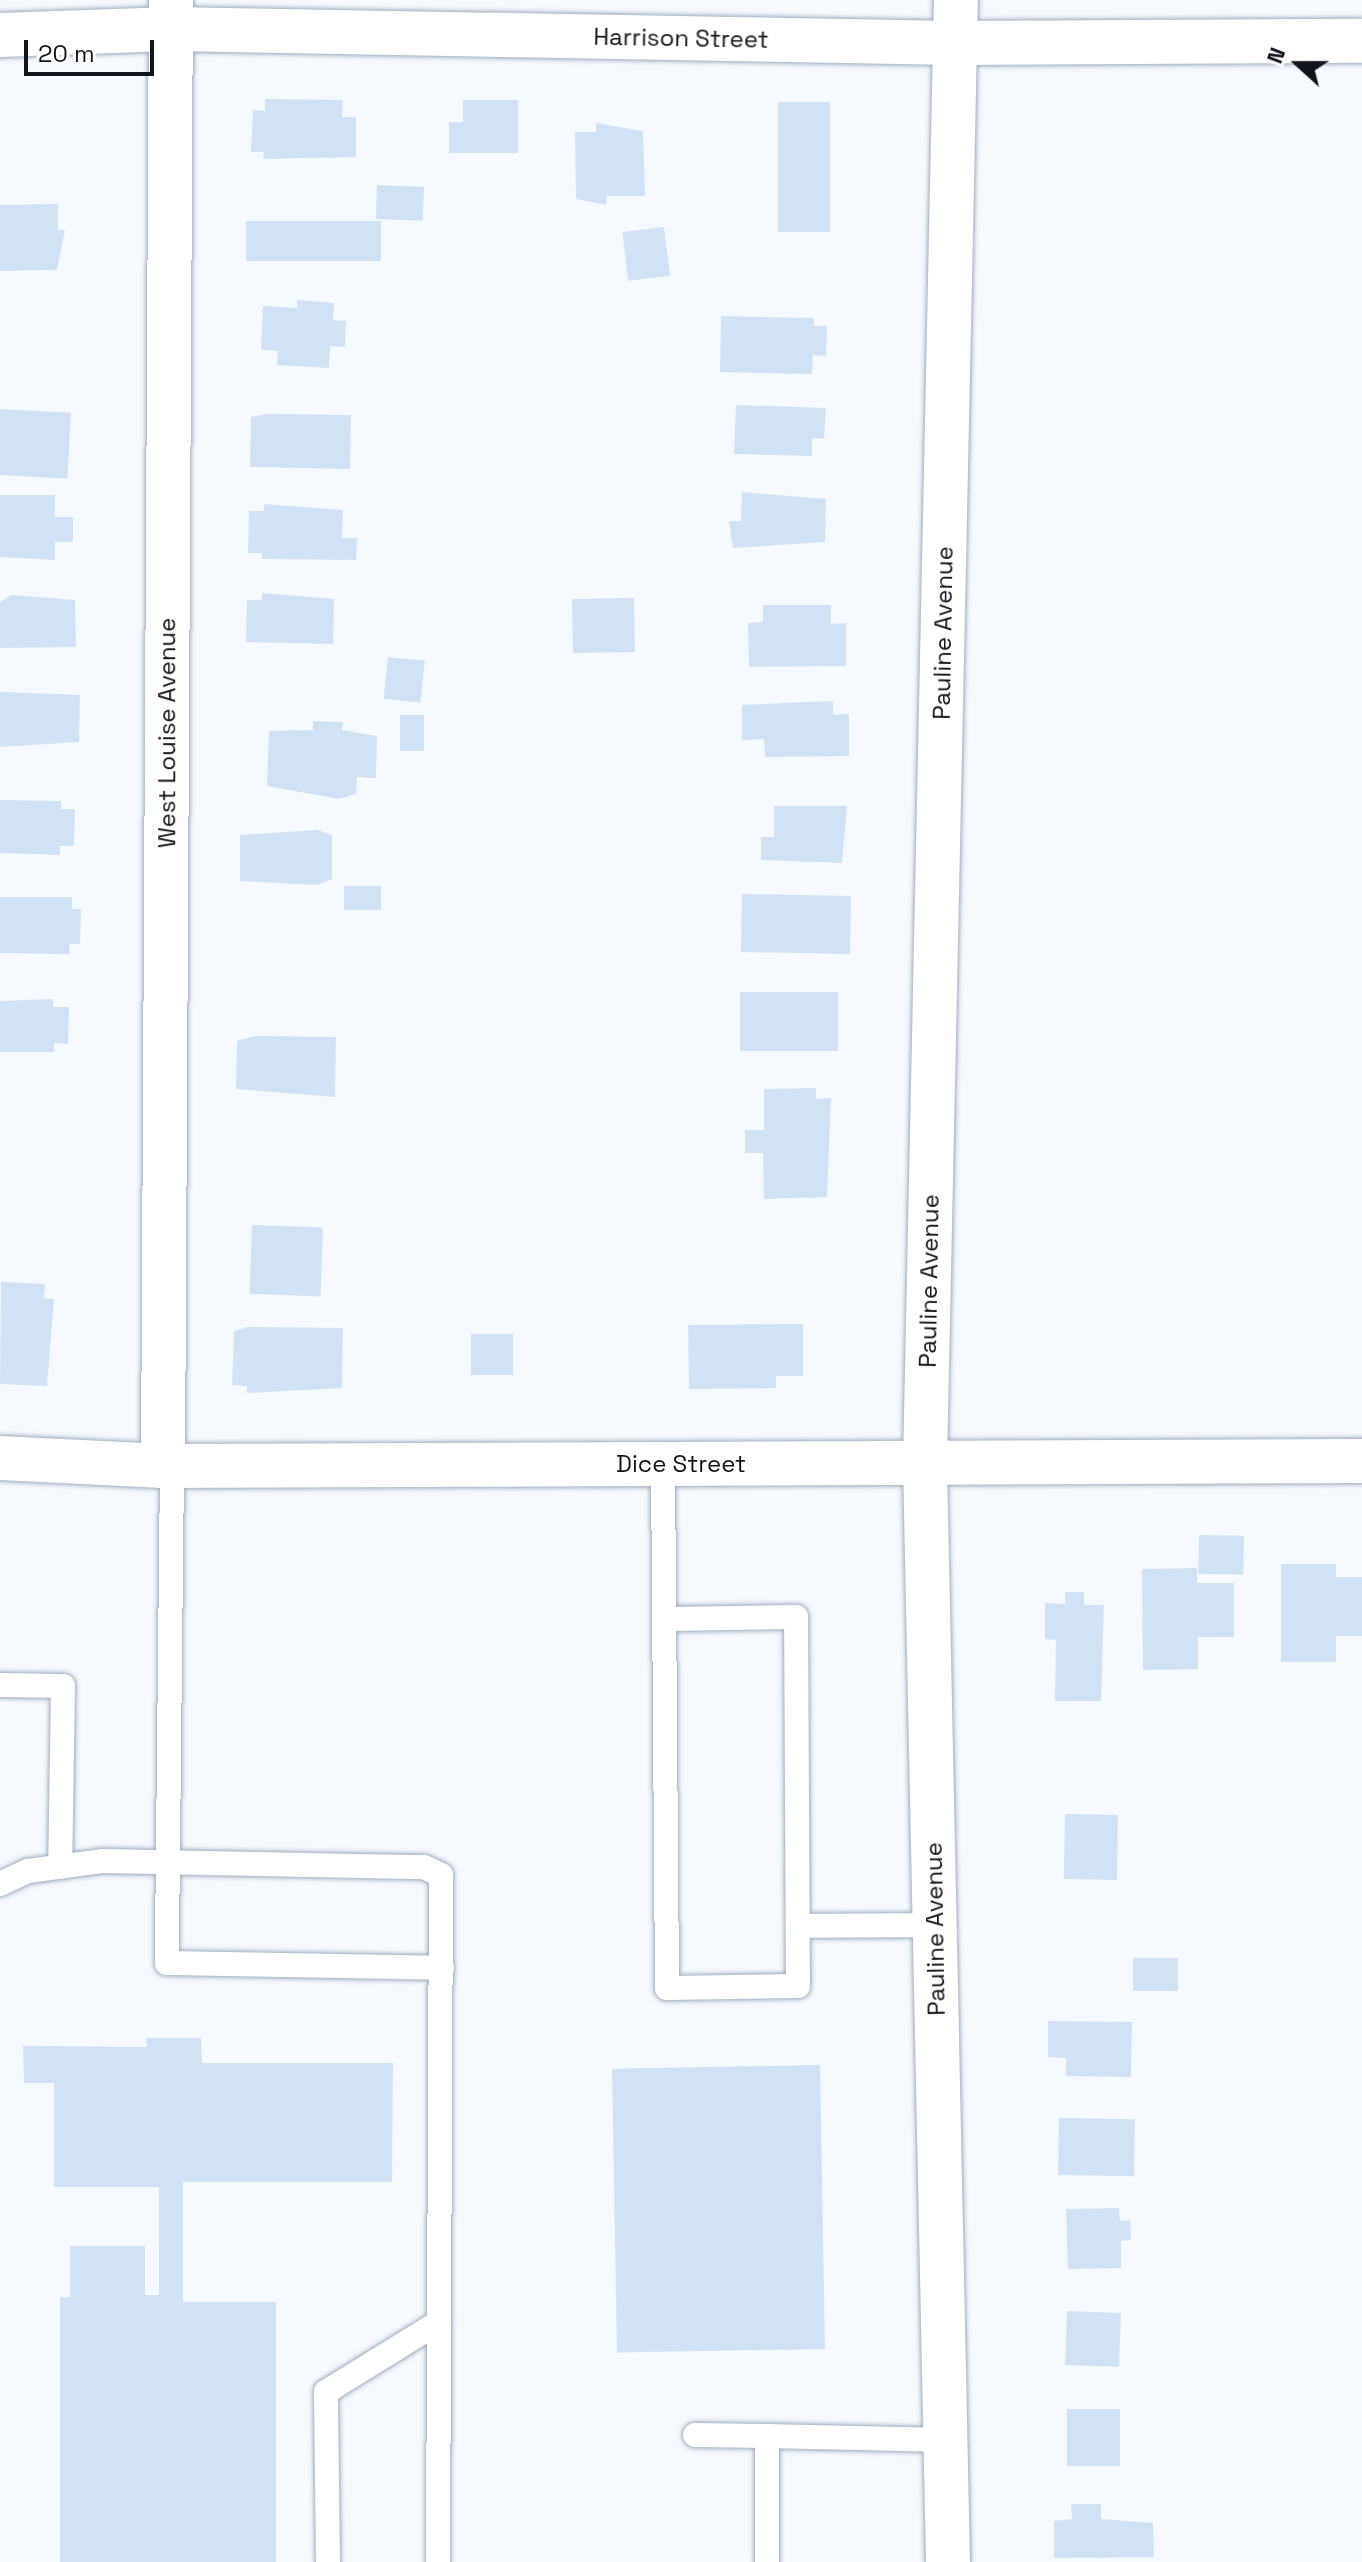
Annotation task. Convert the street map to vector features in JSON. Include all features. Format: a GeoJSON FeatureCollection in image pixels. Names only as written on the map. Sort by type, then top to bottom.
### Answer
{"type":"FeatureCollection","features":[{"type":"Feature","properties":{"kind":"street","name":"Pauline Avenue"},"geometry":{"type":"LineString","coordinates":[[948,2562],[925,1463],[956,0]]}},
{"type":"Feature","properties":{"kind":"street","name":"Harrison Street"},"geometry":{"type":"LineString","coordinates":[[0,35],[171,15],[956,43],[1362,41]]}},
{"type":"Feature","properties":{"kind":"street","name":"West Louise Avenue"},"geometry":{"type":"LineString","coordinates":[[168,1466],[171,15]]}},
{"type":"Feature","properties":{"kind":"street","name":"Dice Street"},"geometry":{"type":"LineString","coordinates":[[0,1458],[168,1466],[1362,1461]]}},
{"type":"Feature","properties":{"kind":"lane"},"geometry":{"type":"LineString","coordinates":[[663,1464],[667,1988],[798,1986],[796,1617],[666,1619]]}},
{"type":"Feature","properties":{"kind":"lane"},"geometry":{"type":"LineString","coordinates":[[168,1466],[167,1963],[442,1968]]}},
{"type":"Feature","properties":{"kind":"lane"},"geometry":{"type":"LineString","coordinates":[[0,1685],[63,1686],[60,1867]]}},
{"type":"Feature","properties":{"kind":"lane"},"geometry":{"type":"LineString","coordinates":[[0,1884],[60,1867],[169,1862],[424,1867],[441,1875],[438,2562]]}},
{"type":"Feature","properties":{"kind":"lane"},"geometry":{"type":"LineString","coordinates":[[798,1926],[935,1925]]}},
{"type":"Feature","properties":{"kind":"lane"},"geometry":{"type":"LineString","coordinates":[[328,2562],[326,2392],[439,2322]]}},
{"type":"Feature","properties":{"kind":"lane"},"geometry":{"type":"LineString","coordinates":[[695,2435],[946,2440]]}},
{"type":"Feature","properties":{"kind":"lane"},"geometry":{"type":"LineString","coordinates":[[767,2436],[767,2562]]}},
{"type":"Feature","properties":{"kind":"building"},"geometry":{"type":"Polygon","coordinates":[[[265,99],[343,100],[342,117],[356,117],[356,157],[263,159],[264,152],[251,152],[253,110],[265,111],[265,99]]]}},
{"type":"Feature","properties":{"kind":"building"},"geometry":{"type":"Polygon","coordinates":[[[463,100],[518,100],[518,153],[449,153],[449,122],[463,122],[463,100]]]}},
{"type":"Feature","properties":{"kind":"building"},"geometry":{"type":"Polygon","coordinates":[[[778,102],[830,102],[830,232],[778,232],[778,102]]]}},
{"type":"Feature","properties":{"kind":"building"},"geometry":{"type":"Polygon","coordinates":[[[596,123],[643,131],[645,196],[607,196],[606,205],[576,199],[575,132],[596,132],[596,123]]]}},
{"type":"Feature","properties":{"kind":"building"},"geometry":{"type":"Polygon","coordinates":[[[377,185],[424,187],[423,221],[376,219],[377,185]]]}},
{"type":"Feature","properties":{"kind":"building"},"geometry":{"type":"Polygon","coordinates":[[[58,204],[58,230],[65,230],[57,270],[0,271],[0,205],[58,204]]]}},
{"type":"Feature","properties":{"kind":"building"},"geometry":{"type":"Polygon","coordinates":[[[246,221],[381,221],[381,261],[246,261],[246,221]]]}},
{"type":"Feature","properties":{"kind":"building"},"geometry":{"type":"Polygon","coordinates":[[[664,227],[670,276],[628,281],[622,232],[664,227]]]}},
{"type":"Feature","properties":{"kind":"building"},"geometry":{"type":"Polygon","coordinates":[[[297,300],[334,303],[333,320],[346,321],[345,347],[330,346],[329,368],[277,365],[278,351],[261,350],[263,306],[297,308],[297,300]]]}},
{"type":"Feature","properties":{"kind":"building"},"geometry":{"type":"Polygon","coordinates":[[[721,316],[814,318],[814,326],[827,326],[826,356],[813,355],[812,374],[720,372],[721,316]]]}},
{"type":"Feature","properties":{"kind":"building"},"geometry":{"type":"Polygon","coordinates":[[[736,405],[826,408],[824,439],[812,438],[812,456],[734,454],[736,405]]]}},
{"type":"Feature","properties":{"kind":"building"},"geometry":{"type":"Polygon","coordinates":[[[0,409],[71,413],[67,479],[0,475],[0,409]]]}},
{"type":"Feature","properties":{"kind":"building"},"geometry":{"type":"Polygon","coordinates":[[[267,414],[351,415],[350,469],[250,467],[251,417],[267,414]]]}},
{"type":"Feature","properties":{"kind":"building"},"geometry":{"type":"Polygon","coordinates":[[[742,492],[826,499],[825,542],[733,548],[729,521],[741,521],[742,492]]]}},
{"type":"Feature","properties":{"kind":"building"},"geometry":{"type":"Polygon","coordinates":[[[0,495],[55,495],[55,517],[73,517],[73,542],[55,542],[55,560],[0,557],[0,495]]]}},
{"type":"Feature","properties":{"kind":"building"},"geometry":{"type":"Polygon","coordinates":[[[264,504],[343,510],[342,538],[357,538],[356,560],[262,559],[262,553],[248,553],[249,511],[264,511],[264,504]]]}},
{"type":"Feature","properties":{"kind":"building"},"geometry":{"type":"Polygon","coordinates":[[[262,593],[334,599],[333,644],[246,642],[247,600],[262,600],[262,593]]]}},
{"type":"Feature","properties":{"kind":"building"},"geometry":{"type":"Polygon","coordinates":[[[11,595],[75,600],[76,647],[0,648],[0,602],[11,595]]]}},
{"type":"Feature","properties":{"kind":"building"},"geometry":{"type":"Polygon","coordinates":[[[634,598],[635,652],[573,653],[572,599],[634,598]]]}},
{"type":"Feature","properties":{"kind":"building"},"geometry":{"type":"Polygon","coordinates":[[[763,605],[831,605],[831,624],[846,623],[846,666],[749,667],[748,623],[763,622],[763,605]]]}},
{"type":"Feature","properties":{"kind":"building"},"geometry":{"type":"Polygon","coordinates":[[[388,657],[425,661],[420,703],[384,699],[388,657]]]}},
{"type":"Feature","properties":{"kind":"building"},"geometry":{"type":"Polygon","coordinates":[[[0,692],[80,695],[79,742],[0,747],[0,692]]]}},
{"type":"Feature","properties":{"kind":"building"},"geometry":{"type":"Polygon","coordinates":[[[833,701],[833,715],[849,714],[849,756],[765,757],[764,739],[742,740],[742,705],[833,701]]]}},
{"type":"Feature","properties":{"kind":"building"},"geometry":{"type":"Polygon","coordinates":[[[400,715],[424,715],[424,751],[400,751],[400,715]]]}},
{"type":"Feature","properties":{"kind":"building"},"geometry":{"type":"Polygon","coordinates":[[[313,721],[343,722],[342,730],[377,736],[376,778],[357,777],[356,794],[339,799],[267,786],[269,731],[313,730],[313,721]]]}},
{"type":"Feature","properties":{"kind":"building"},"geometry":{"type":"Polygon","coordinates":[[[0,800],[61,801],[61,809],[75,809],[74,846],[60,846],[60,855],[0,853],[0,800]]]}},
{"type":"Feature","properties":{"kind":"building"},"geometry":{"type":"Polygon","coordinates":[[[774,806],[847,806],[842,863],[761,860],[761,837],[774,837],[774,806]]]}},
{"type":"Feature","properties":{"kind":"building"},"geometry":{"type":"Polygon","coordinates":[[[318,830],[332,835],[332,879],[317,885],[240,881],[240,835],[318,830]]]}},
{"type":"Feature","properties":{"kind":"building"},"geometry":{"type":"Polygon","coordinates":[[[344,886],[381,886],[381,910],[344,910],[344,886]]]}},
{"type":"Feature","properties":{"kind":"building"},"geometry":{"type":"Polygon","coordinates":[[[742,894],[851,896],[850,954],[741,952],[742,894]]]}},
{"type":"Feature","properties":{"kind":"building"},"geometry":{"type":"Polygon","coordinates":[[[0,897],[72,897],[72,909],[81,909],[80,944],[69,944],[70,954],[0,953],[0,897]]]}},
{"type":"Feature","properties":{"kind":"building"},"geometry":{"type":"Polygon","coordinates":[[[740,992],[838,992],[838,1051],[740,1051],[740,992]]]}},
{"type":"Feature","properties":{"kind":"building"},"geometry":{"type":"Polygon","coordinates":[[[53,999],[53,1007],[69,1007],[68,1044],[54,1043],[54,1052],[0,1052],[0,1001],[53,999]]]}},
{"type":"Feature","properties":{"kind":"building"},"geometry":{"type":"Polygon","coordinates":[[[255,1036],[336,1037],[335,1097],[236,1089],[237,1041],[255,1036]]]}},
{"type":"Feature","properties":{"kind":"building"},"geometry":{"type":"Polygon","coordinates":[[[816,1088],[816,1099],[831,1098],[827,1197],[764,1199],[763,1153],[745,1153],[745,1130],[764,1130],[764,1089],[816,1088]]]}},
{"type":"Feature","properties":{"kind":"building"},"geometry":{"type":"Polygon","coordinates":[[[252,1225],[323,1227],[321,1296],[250,1294],[252,1225]]]}},
{"type":"Feature","properties":{"kind":"building"},"geometry":{"type":"Polygon","coordinates":[[[1,1282],[45,1284],[44,1298],[54,1299],[47,1386],[0,1384],[1,1282]]]}},
{"type":"Feature","properties":{"kind":"building"},"geometry":{"type":"Polygon","coordinates":[[[803,1324],[803,1376],[776,1376],[776,1388],[689,1389],[688,1325],[803,1324]]]}},
{"type":"Feature","properties":{"kind":"building"},"geometry":{"type":"Polygon","coordinates":[[[248,1327],[343,1328],[342,1388],[247,1393],[247,1386],[232,1385],[234,1331],[248,1327]]]}},
{"type":"Feature","properties":{"kind":"building"},"geometry":{"type":"Polygon","coordinates":[[[471,1334],[513,1334],[513,1375],[471,1375],[471,1334]]]}},
{"type":"Feature","properties":{"kind":"building"},"geometry":{"type":"Polygon","coordinates":[[[1199,1535],[1244,1536],[1243,1575],[1198,1574],[1199,1535]]]}},
{"type":"Feature","properties":{"kind":"building"},"geometry":{"type":"Polygon","coordinates":[[[1281,1564],[1336,1564],[1336,1577],[1362,1577],[1362,1636],[1336,1636],[1336,1662],[1281,1662],[1281,1564]]]}},
{"type":"Feature","properties":{"kind":"building"},"geometry":{"type":"Polygon","coordinates":[[[1197,1568],[1197,1583],[1234,1583],[1234,1637],[1198,1637],[1198,1669],[1143,1670],[1142,1569],[1197,1568]]]}},
{"type":"Feature","properties":{"kind":"building"},"geometry":{"type":"Polygon","coordinates":[[[1065,1592],[1084,1592],[1084,1605],[1104,1605],[1101,1701],[1055,1701],[1056,1640],[1045,1639],[1045,1603],[1065,1604],[1065,1592]]]}},
{"type":"Feature","properties":{"kind":"building"},"geometry":{"type":"Polygon","coordinates":[[[1065,1814],[1118,1815],[1117,1880],[1064,1879],[1065,1814]]]}},
{"type":"Feature","properties":{"kind":"building"},"geometry":{"type":"Polygon","coordinates":[[[1133,1958],[1178,1958],[1178,1991],[1133,1991],[1133,1958]]]}},
{"type":"Feature","properties":{"kind":"building"},"geometry":{"type":"Polygon","coordinates":[[[1048,2021],[1132,2022],[1131,2077],[1066,2076],[1066,2058],[1048,2057],[1048,2021]]]}},
{"type":"Feature","properties":{"kind":"building"},"geometry":{"type":"Polygon","coordinates":[[[146,2038],[201,2038],[202,2063],[393,2063],[392,2182],[183,2182],[183,2302],[276,2302],[276,2562],[60,2562],[60,2297],[70,2297],[70,2246],[145,2246],[145,2295],[159,2295],[159,2187],[54,2187],[54,2083],[24,2083],[23,2046],[147,2047],[146,2038]]]}},
{"type":"Feature","properties":{"kind":"building"},"geometry":{"type":"Polygon","coordinates":[[[820,2065],[825,2349],[617,2353],[612,2069],[820,2065]]]}},
{"type":"Feature","properties":{"kind":"building"},"geometry":{"type":"Polygon","coordinates":[[[1059,2118],[1135,2119],[1134,2176],[1058,2175],[1059,2118]]]}},
{"type":"Feature","properties":{"kind":"building"},"geometry":{"type":"Polygon","coordinates":[[[1119,2208],[1120,2221],[1130,2220],[1131,2240],[1121,2241],[1121,2268],[1068,2269],[1066,2209],[1119,2208]]]}},
{"type":"Feature","properties":{"kind":"building"},"geometry":{"type":"Polygon","coordinates":[[[1067,2311],[1121,2313],[1119,2367],[1065,2365],[1067,2311]]]}},
{"type":"Feature","properties":{"kind":"building"},"geometry":{"type":"Polygon","coordinates":[[[1067,2409],[1120,2409],[1120,2466],[1067,2466],[1067,2409]]]}},
{"type":"Feature","properties":{"kind":"building"},"geometry":{"type":"Polygon","coordinates":[[[1071,2504],[1101,2504],[1101,2519],[1153,2523],[1154,2557],[1054,2558],[1054,2521],[1072,2519],[1071,2504]]]}}]}
